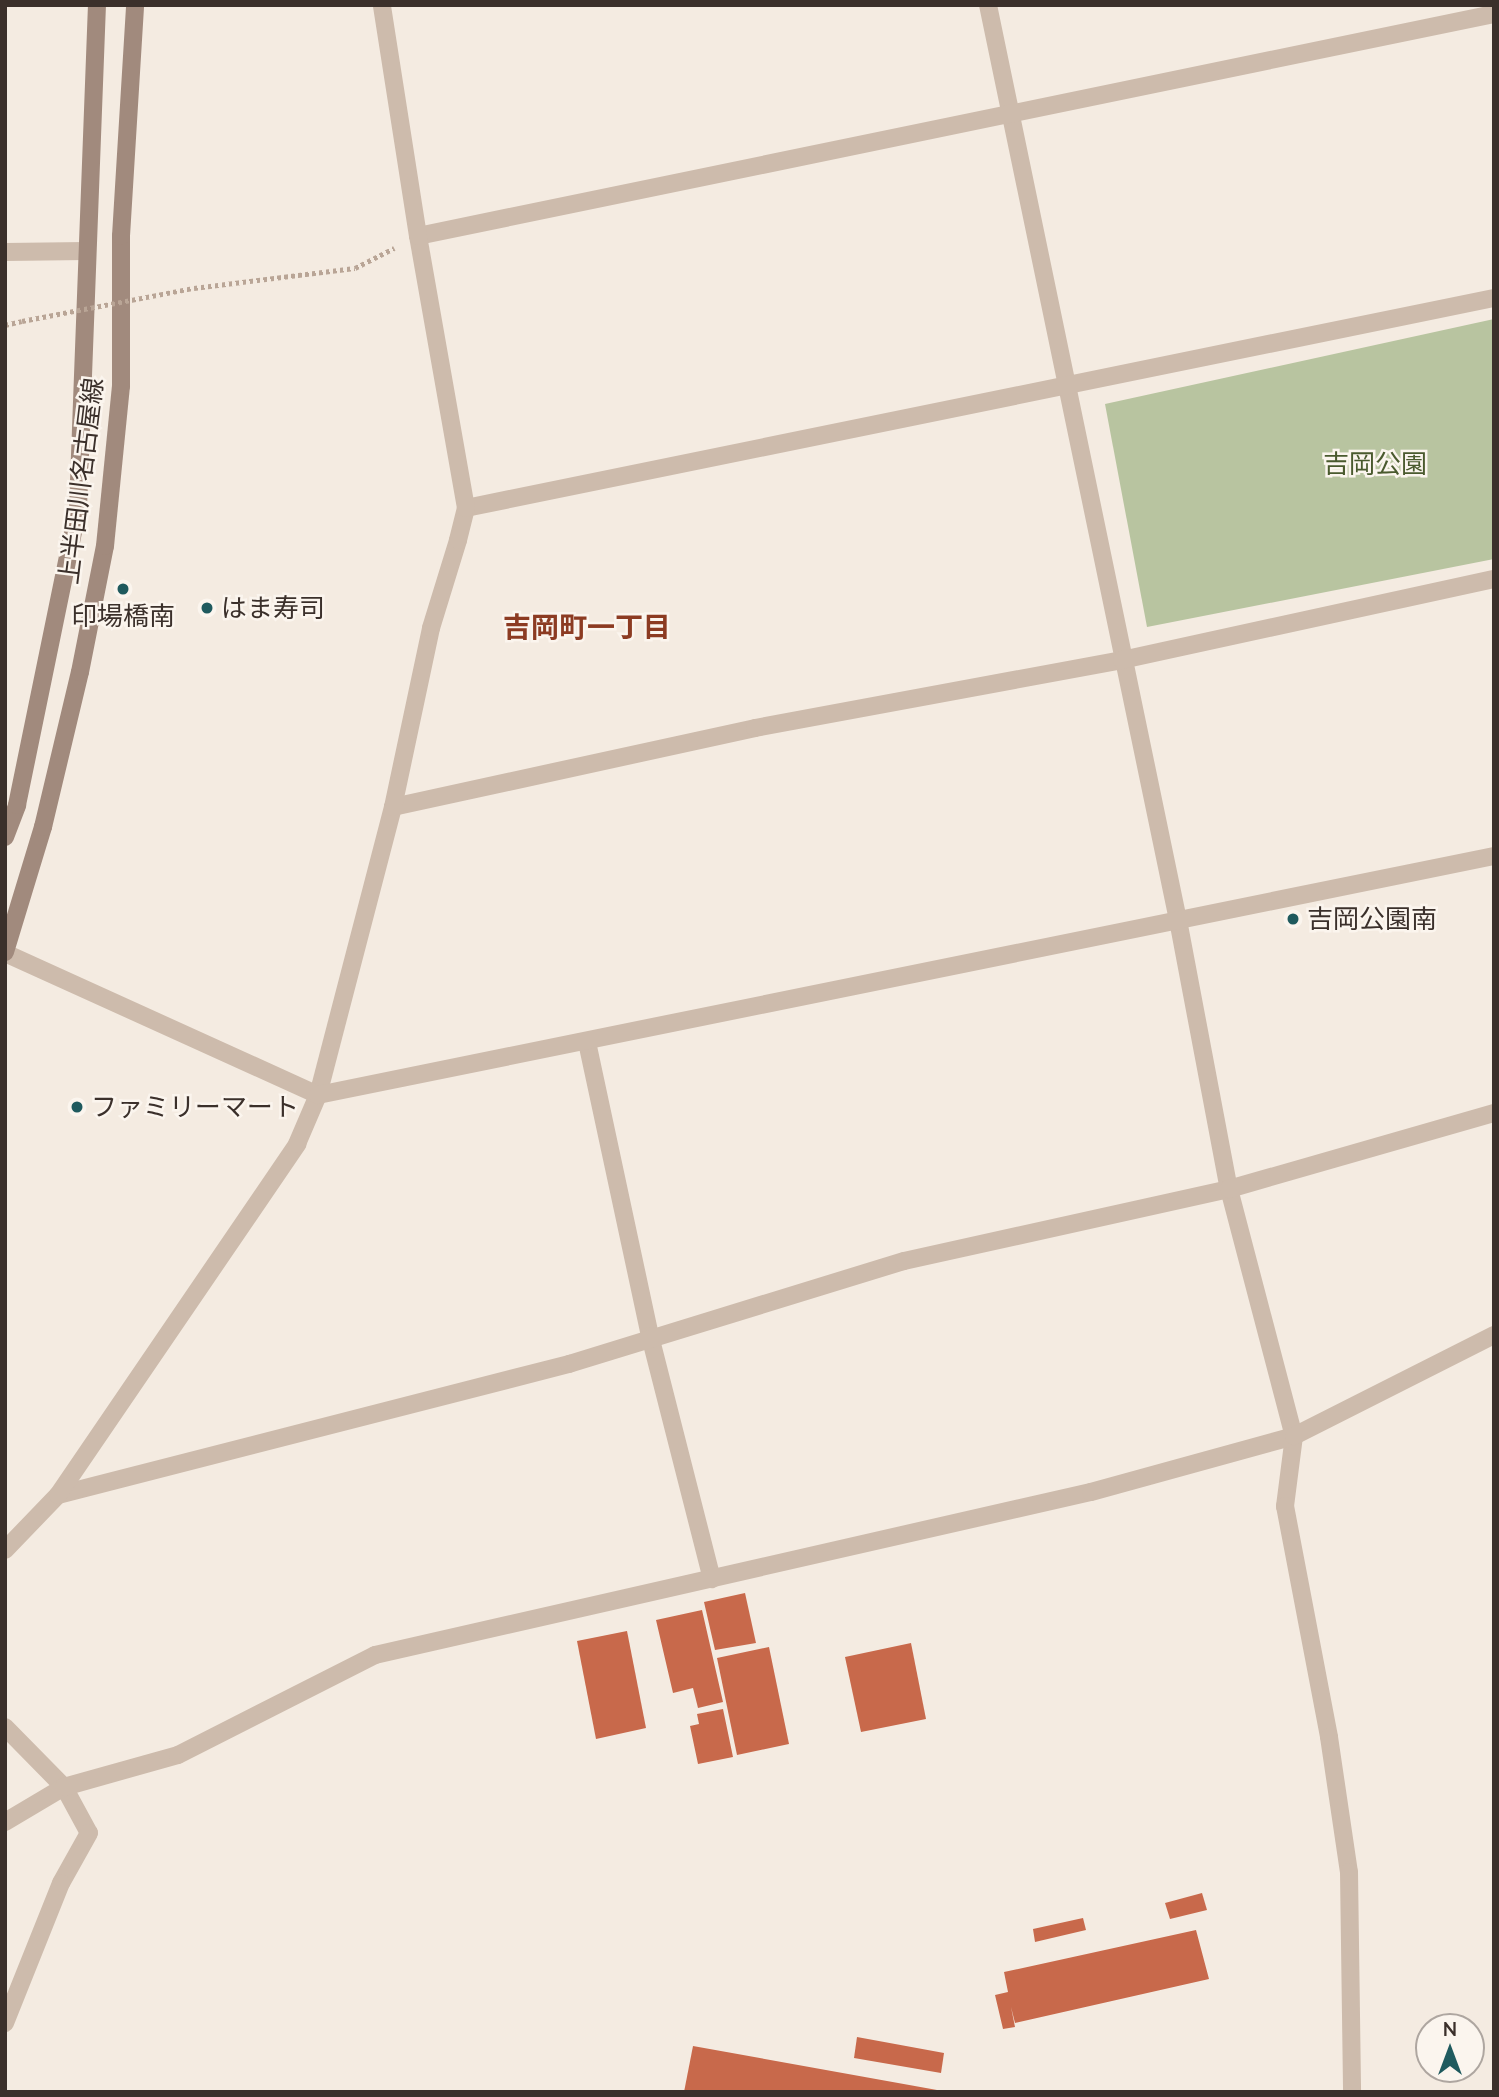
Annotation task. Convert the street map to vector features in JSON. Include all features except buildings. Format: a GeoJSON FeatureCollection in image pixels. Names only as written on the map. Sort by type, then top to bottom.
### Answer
{"type":"FeatureCollection","features":[{"type":"Feature","properties":{"kind":"main road","name":"上半田川名古屋線"},"geometry":{"type":"LineString","coordinates":[[5,837],[17,805],[78,508],[97,5]]}},
{"type":"Feature","properties":{"kind":"main road","name":"上半田川名古屋線"},"geometry":{"type":"LineString","coordinates":[[5,952],[43,827],[80,672],[104,546],[121,386],[121,236],[135,5]]}},
{"type":"Feature","properties":{"kind":"street"},"geometry":{"type":"LineString","coordinates":[[5,1550],[58,1495],[297,1144],[318,1095],[393,807],[431,628],[466,508],[418,236],[382,5]]}},
{"type":"Feature","properties":{"kind":"street"},"geometry":{"type":"LineString","coordinates":[[988,5],[1178,920],[1229,1189],[1294,1436],[1284,1506],[1329,1737],[1349,1872],[1352,2092]]}},
{"type":"Feature","properties":{"kind":"street"},"geometry":{"type":"LineString","coordinates":[[418,236],[1494,14]]}},
{"type":"Feature","properties":{"kind":"street"},"geometry":{"type":"LineString","coordinates":[[5,252],[86,251]]}},
{"type":"Feature","properties":{"kind":"street"},"geometry":{"type":"LineString","coordinates":[[466,508],[1494,298]]}},
{"type":"Feature","properties":{"kind":"street"},"geometry":{"type":"LineString","coordinates":[[393,807],[755,728],[1122,660],[1494,579]]}},
{"type":"Feature","properties":{"kind":"street"},"geometry":{"type":"LineString","coordinates":[[5,952],[318,1095],[1494,856]]}},
{"type":"Feature","properties":{"kind":"street"},"geometry":{"type":"LineString","coordinates":[[587,1042],[650,1336],[712,1579]]}},
{"type":"Feature","properties":{"kind":"street"},"geometry":{"type":"LineString","coordinates":[[58,1495],[569,1364],[650,1336],[904,1261],[1229,1189],[1494,1113]]}},
{"type":"Feature","properties":{"kind":"street"},"geometry":{"type":"LineString","coordinates":[[5,1822],[64,1787],[178,1755],[375,1655],[1091,1492],[1294,1436],[1494,1335]]}},
{"type":"Feature","properties":{"kind":"street"},"geometry":{"type":"LineString","coordinates":[[5,1727],[64,1787],[89,1833],[61,1883],[5,2024]]}},
{"type":"Feature","properties":{"kind":"path"},"geometry":{"type":"LineString","coordinates":[[5,325],[194,288],[355,268],[418,236]]}},
{"type":"Feature","properties":{"kind":"green space","name":"吉岡公園"},"geometry":{"type":"Polygon","coordinates":[[[1494,319],[1494,559],[1147,627],[1105,404],[1494,319]]]}},
{"type":"Feature","properties":{"kind":"place","name":"印場橋南"},"geometry":{"type":"Point","coordinates":[123,589]}},
{"type":"Feature","properties":{"kind":"place","name":"はま寿司"},"geometry":{"type":"Point","coordinates":[207,608]}},
{"type":"Feature","properties":{"kind":"place","name":"吉岡公園南"},"geometry":{"type":"Point","coordinates":[1293,919]}},
{"type":"Feature","properties":{"kind":"place","name":"ファミリーマート"},"geometry":{"type":"Point","coordinates":[77,1107]}},
{"type":"Feature","properties":{"kind":"district","name":"吉岡町一丁目"},"geometry":{"type":"Point","coordinates":[587,627]}}]}
